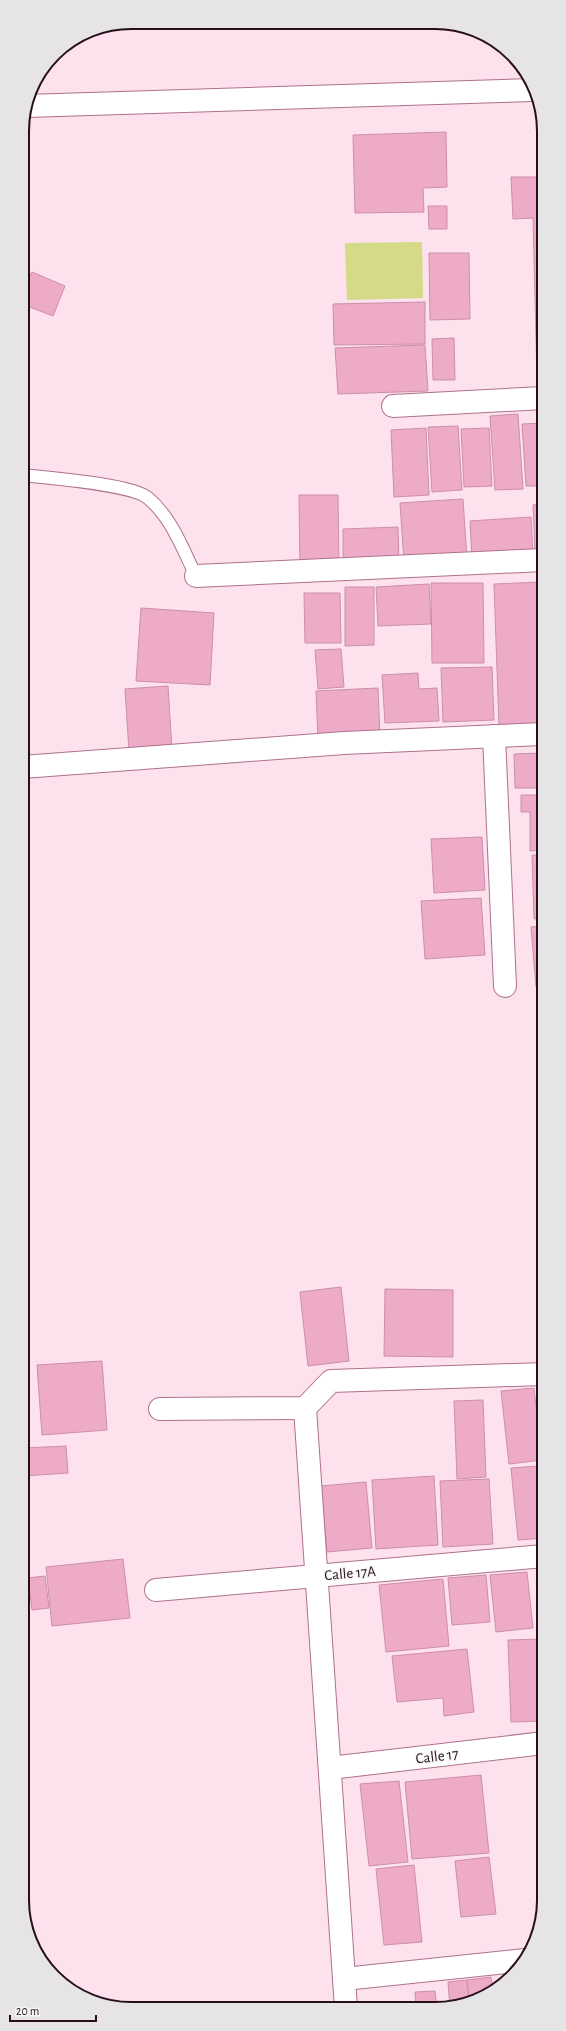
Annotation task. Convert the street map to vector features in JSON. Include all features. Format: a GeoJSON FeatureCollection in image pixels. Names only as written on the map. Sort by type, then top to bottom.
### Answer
{"type":"FeatureCollection","features":[{"type":"Feature","properties":{"kind":"street"},"geometry":{"type":"LineString","coordinates":[[32,106],[528,90]]}},
{"type":"Feature","properties":{"kind":"street"},"geometry":{"type":"LineString","coordinates":[[393,406],[537,398]]}},
{"type":"Feature","properties":{"kind":"street"},"geometry":{"type":"LineString","coordinates":[[196,576],[537,560]]}},
{"type":"Feature","properties":{"kind":"street"},"geometry":{"type":"LineString","coordinates":[[29,767],[344,743],[537,734]]}},
{"type":"Feature","properties":{"kind":"street"},"geometry":{"type":"LineString","coordinates":[[494,736],[505,986]]}},
{"type":"Feature","properties":{"kind":"street"},"geometry":{"type":"LineString","coordinates":[[160,1409],[305,1408],[331,1381],[537,1374]]}},
{"type":"Feature","properties":{"kind":"street"},"geometry":{"type":"LineString","coordinates":[[305,1408],[346,2002]]}},
{"type":"Feature","properties":{"kind":"street","name":"Calle 17A"},"geometry":{"type":"LineString","coordinates":[[156,1590],[537,1557]]}},
{"type":"Feature","properties":{"kind":"street","name":"Calle 17"},"geometry":{"type":"LineString","coordinates":[[330,1768],[537,1744]]}},
{"type":"Feature","properties":{"kind":"street"},"geometry":{"type":"LineString","coordinates":[[344,1979],[517,1961]]}},
{"type":"Feature","properties":{"kind":"lane"},"geometry":{"type":"LineString","coordinates":[[29,476],[119,487],[148,498],[170,523],[196,576]]}},
{"type":"Feature","properties":{"kind":"shaded area"},"geometry":{"type":"Polygon","coordinates":[[[422,242],[423,298],[347,300],[345,243],[422,242]]]}},
{"type":"Feature","properties":{"kind":"building"},"geometry":{"type":"Polygon","coordinates":[[[446,132],[447,187],[423,188],[424,212],[355,213],[353,135],[446,132]]]}},
{"type":"Feature","properties":{"kind":"building"},"geometry":{"type":"Polygon","coordinates":[[[511,177],[537,177],[537,379],[533,218],[513,219],[511,177]]]}},
{"type":"Feature","properties":{"kind":"building"},"geometry":{"type":"Polygon","coordinates":[[[428,206],[447,206],[447,229],[429,229],[428,206]]]}},
{"type":"Feature","properties":{"kind":"building"},"geometry":{"type":"Polygon","coordinates":[[[429,253],[469,253],[470,319],[430,320],[429,253]]]}},
{"type":"Feature","properties":{"kind":"building"},"geometry":{"type":"Polygon","coordinates":[[[32,272],[65,286],[53,316],[29,307],[29,279],[32,272]]]}},
{"type":"Feature","properties":{"kind":"building"},"geometry":{"type":"Polygon","coordinates":[[[425,302],[425,344],[334,345],[333,304],[425,302]]]}},
{"type":"Feature","properties":{"kind":"building"},"geometry":{"type":"Polygon","coordinates":[[[454,338],[455,380],[433,380],[432,339],[454,338]]]}},
{"type":"Feature","properties":{"kind":"building"},"geometry":{"type":"Polygon","coordinates":[[[425,345],[428,391],[338,394],[335,348],[425,345]]]}},
{"type":"Feature","properties":{"kind":"building"},"geometry":{"type":"Polygon","coordinates":[[[518,414],[523,489],[495,490],[490,416],[518,414]]]}},
{"type":"Feature","properties":{"kind":"building"},"geometry":{"type":"Polygon","coordinates":[[[537,423],[537,486],[526,486],[522,424],[537,423]]]}},
{"type":"Feature","properties":{"kind":"building"},"geometry":{"type":"Polygon","coordinates":[[[458,426],[462,490],[432,492],[428,427],[458,426]]]}},
{"type":"Feature","properties":{"kind":"building"},"geometry":{"type":"Polygon","coordinates":[[[426,428],[429,495],[394,497],[391,430],[426,428]]]}},
{"type":"Feature","properties":{"kind":"building"},"geometry":{"type":"Polygon","coordinates":[[[489,428],[492,486],[464,487],[461,429],[489,428]]]}},
{"type":"Feature","properties":{"kind":"building"},"geometry":{"type":"Polygon","coordinates":[[[299,495],[338,495],[339,567],[300,568],[299,495]]]}},
{"type":"Feature","properties":{"kind":"building"},"geometry":{"type":"Polygon","coordinates":[[[463,499],[467,559],[404,563],[400,503],[463,499]]]}},
{"type":"Feature","properties":{"kind":"building"},"geometry":{"type":"Polygon","coordinates":[[[533,505],[537,505],[537,554],[535,554],[533,505]]]}},
{"type":"Feature","properties":{"kind":"building"},"geometry":{"type":"Polygon","coordinates":[[[531,517],[533,555],[472,558],[470,521],[531,517]]]}},
{"type":"Feature","properties":{"kind":"building"},"geometry":{"type":"Polygon","coordinates":[[[398,527],[399,563],[343,564],[343,529],[398,527]]]}},
{"type":"Feature","properties":{"kind":"building"},"geometry":{"type":"Polygon","coordinates":[[[537,582],[537,725],[499,726],[494,584],[537,582]]]}},
{"type":"Feature","properties":{"kind":"building"},"geometry":{"type":"Polygon","coordinates":[[[431,583],[483,583],[484,663],[432,663],[431,583]]]}},
{"type":"Feature","properties":{"kind":"building"},"geometry":{"type":"Polygon","coordinates":[[[429,584],[431,624],[378,626],[376,587],[429,584]]]}},
{"type":"Feature","properties":{"kind":"building"},"geometry":{"type":"Polygon","coordinates":[[[345,587],[374,587],[374,645],[345,646],[345,587]]]}},
{"type":"Feature","properties":{"kind":"building"},"geometry":{"type":"Polygon","coordinates":[[[304,593],[340,593],[341,643],[305,643],[304,593]]]}},
{"type":"Feature","properties":{"kind":"building"},"geometry":{"type":"Polygon","coordinates":[[[141,608],[214,613],[210,685],[136,681],[141,608]]]}},
{"type":"Feature","properties":{"kind":"building"},"geometry":{"type":"Polygon","coordinates":[[[341,649],[344,687],[318,689],[315,650],[341,649]]]}},
{"type":"Feature","properties":{"kind":"building"},"geometry":{"type":"Polygon","coordinates":[[[492,667],[494,720],[443,722],[441,668],[492,667]]]}},
{"type":"Feature","properties":{"kind":"building"},"geometry":{"type":"Polygon","coordinates":[[[418,673],[419,689],[437,688],[439,721],[385,723],[382,675],[418,673]]]}},
{"type":"Feature","properties":{"kind":"building"},"geometry":{"type":"Polygon","coordinates":[[[168,686],[172,750],[129,752],[125,689],[168,686]]]}},
{"type":"Feature","properties":{"kind":"building"},"geometry":{"type":"Polygon","coordinates":[[[378,688],[380,737],[318,739],[316,691],[378,688]]]}},
{"type":"Feature","properties":{"kind":"building"},"geometry":{"type":"Polygon","coordinates":[[[537,753],[537,788],[515,788],[514,754],[537,753]]]}},
{"type":"Feature","properties":{"kind":"building"},"geometry":{"type":"Polygon","coordinates":[[[521,795],[537,795],[537,850],[530,851],[530,812],[521,812],[521,795]]]}},
{"type":"Feature","properties":{"kind":"building"},"geometry":{"type":"Polygon","coordinates":[[[482,837],[485,890],[434,893],[431,839],[482,837]]]}},
{"type":"Feature","properties":{"kind":"building"},"geometry":{"type":"Polygon","coordinates":[[[532,855],[537,855],[537,919],[534,919],[532,855]]]}},
{"type":"Feature","properties":{"kind":"building"},"geometry":{"type":"Polygon","coordinates":[[[481,898],[485,955],[425,959],[421,901],[481,898]]]}},
{"type":"Feature","properties":{"kind":"building"},"geometry":{"type":"Polygon","coordinates":[[[537,926],[536,987],[531,927],[537,926]]]}},
{"type":"Feature","properties":{"kind":"building"},"geometry":{"type":"Polygon","coordinates":[[[341,1287],[349,1361],[308,1366],[300,1292],[341,1287]]]}},
{"type":"Feature","properties":{"kind":"building"},"geometry":{"type":"Polygon","coordinates":[[[385,1289],[453,1290],[453,1357],[384,1356],[385,1289]]]}},
{"type":"Feature","properties":{"kind":"building"},"geometry":{"type":"Polygon","coordinates":[[[102,1361],[107,1430],[42,1435],[37,1365],[102,1361]]]}},
{"type":"Feature","properties":{"kind":"building"},"geometry":{"type":"Polygon","coordinates":[[[534,1388],[537,1415],[537,1461],[509,1464],[501,1391],[534,1388]]]}},
{"type":"Feature","properties":{"kind":"building"},"geometry":{"type":"Polygon","coordinates":[[[483,1400],[486,1477],[457,1479],[454,1401],[483,1400]]]}},
{"type":"Feature","properties":{"kind":"building"},"geometry":{"type":"Polygon","coordinates":[[[66,1446],[68,1473],[29,1476],[29,1448],[66,1446]]]}},
{"type":"Feature","properties":{"kind":"building"},"geometry":{"type":"Polygon","coordinates":[[[537,1466],[537,1539],[518,1540],[511,1468],[537,1466]]]}},
{"type":"Feature","properties":{"kind":"building"},"geometry":{"type":"Polygon","coordinates":[[[434,1476],[438,1545],[376,1549],[372,1480],[434,1476]]]}},
{"type":"Feature","properties":{"kind":"building"},"geometry":{"type":"Polygon","coordinates":[[[489,1479],[493,1544],[443,1547],[440,1481],[489,1479]]]}},
{"type":"Feature","properties":{"kind":"building"},"geometry":{"type":"Polygon","coordinates":[[[366,1482],[372,1548],[327,1552],[321,1486],[366,1482]]]}},
{"type":"Feature","properties":{"kind":"building"},"geometry":{"type":"Polygon","coordinates":[[[123,1559],[130,1618],[52,1626],[46,1567],[123,1559]]]}},
{"type":"Feature","properties":{"kind":"building"},"geometry":{"type":"Polygon","coordinates":[[[527,1572],[533,1628],[496,1632],[490,1575],[527,1572]]]}},
{"type":"Feature","properties":{"kind":"building"},"geometry":{"type":"Polygon","coordinates":[[[486,1575],[490,1622],[452,1625],[448,1578],[486,1575]]]}},
{"type":"Feature","properties":{"kind":"building"},"geometry":{"type":"Polygon","coordinates":[[[45,1576],[49,1608],[32,1610],[29,1578],[45,1576]]]}},
{"type":"Feature","properties":{"kind":"building"},"geometry":{"type":"Polygon","coordinates":[[[443,1579],[449,1646],[386,1652],[379,1585],[443,1579]]]}},
{"type":"Feature","properties":{"kind":"building"},"geometry":{"type":"Polygon","coordinates":[[[537,1639],[537,1721],[511,1722],[508,1640],[537,1639]]]}},
{"type":"Feature","properties":{"kind":"building"},"geometry":{"type":"Polygon","coordinates":[[[467,1649],[474,1712],[444,1716],[443,1698],[397,1702],[392,1656],[467,1649]]]}},
{"type":"Feature","properties":{"kind":"building"},"geometry":{"type":"Polygon","coordinates":[[[481,1775],[489,1853],[412,1859],[405,1782],[481,1775]]]}},
{"type":"Feature","properties":{"kind":"building"},"geometry":{"type":"Polygon","coordinates":[[[399,1781],[408,1862],[369,1866],[360,1784],[399,1781]]]}},
{"type":"Feature","properties":{"kind":"building"},"geometry":{"type":"Polygon","coordinates":[[[489,1857],[496,1914],[461,1917],[455,1861],[489,1857]]]}},
{"type":"Feature","properties":{"kind":"building"},"geometry":{"type":"Polygon","coordinates":[[[414,1865],[422,1942],[384,1945],[376,1869],[414,1865]]]}},
{"type":"Feature","properties":{"kind":"building"},"geometry":{"type":"Polygon","coordinates":[[[491,1977],[492,1984],[469,1997],[467,1980],[491,1977]]]}},
{"type":"Feature","properties":{"kind":"building"},"geometry":{"type":"Polygon","coordinates":[[[467,1980],[469,1997],[449,2001],[448,1982],[467,1980]]]}},
{"type":"Feature","properties":{"kind":"building"},"geometry":{"type":"Polygon","coordinates":[[[435,1991],[436,2002],[416,2002],[415,1992],[435,1991]]]}}]}
